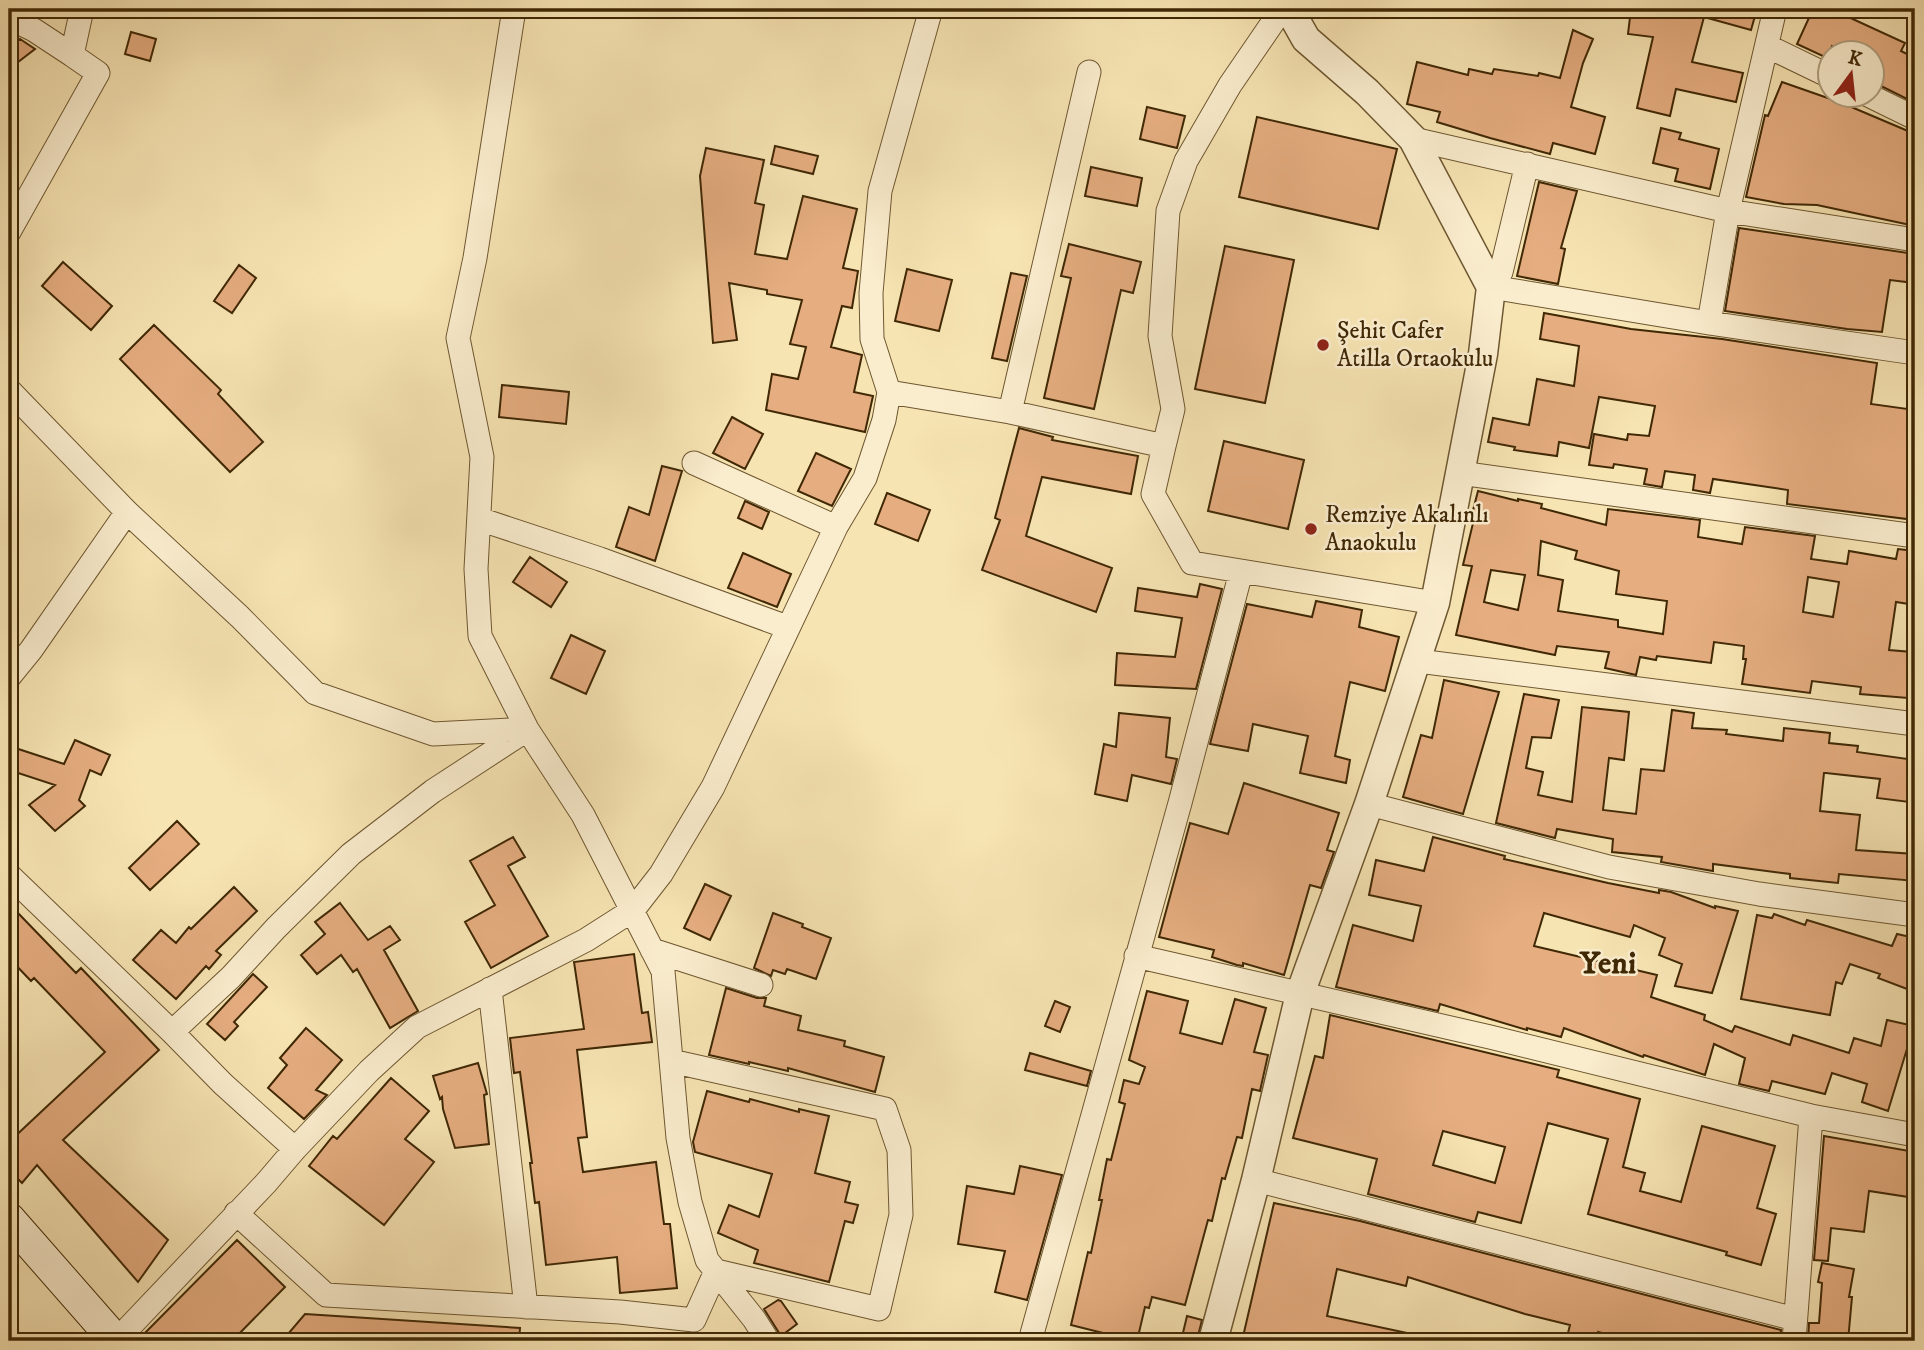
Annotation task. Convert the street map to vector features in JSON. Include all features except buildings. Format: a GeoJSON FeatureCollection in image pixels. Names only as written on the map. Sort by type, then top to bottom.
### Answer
{"type":"FeatureCollection","features":[{"type":"Feature","properties":{"kind":"main road"},"geometry":{"type":"LineString","coordinates":[[9,1219],[116,1341]]}},
{"type":"Feature","properties":{"kind":"street"},"geometry":{"type":"LineString","coordinates":[[72,55],[82,9]]}},
{"type":"Feature","properties":{"kind":"street"},"geometry":{"type":"LineString","coordinates":[[514,9],[475,258],[458,338],[482,457],[476,569],[480,636],[527,729],[583,815],[663,971],[678,1138],[690,1202],[707,1259],[768,1341]]}},
{"type":"Feature","properties":{"kind":"street"},"geometry":{"type":"LineString","coordinates":[[116,1341],[369,1071],[417,1027],[586,940],[633,911],[661,874],[713,787],[836,527],[865,478],[884,420],[889,392],[872,339],[871,293],[880,191],[931,9]]}},
{"type":"Feature","properties":{"kind":"street"},"geometry":{"type":"LineString","coordinates":[[1282,9],[1230,85],[1186,161],[1168,211],[1160,336],[1173,410],[1153,494],[1192,563],[1435,603]]}},
{"type":"Feature","properties":{"kind":"street"},"geometry":{"type":"LineString","coordinates":[[1289,9],[1306,39],[1367,92],[1413,139],[1491,287]]}},
{"type":"Feature","properties":{"kind":"street"},"geometry":{"type":"LineString","coordinates":[[1709,323],[1728,211],[1775,9]]}},
{"type":"Feature","properties":{"kind":"street"},"geometry":{"type":"LineString","coordinates":[[9,18],[34,30],[98,73],[9,232]]}},
{"type":"Feature","properties":{"kind":"street"},"geometry":{"type":"LineString","coordinates":[[1766,46],[1815,69]]}},
{"type":"Feature","properties":{"kind":"street"},"geometry":{"type":"LineString","coordinates":[[1010,412],[1089,72]]}},
{"type":"Feature","properties":{"kind":"street"},"geometry":{"type":"LineString","coordinates":[[1885,103],[1915,118]]}},
{"type":"Feature","properties":{"kind":"street"},"geometry":{"type":"LineString","coordinates":[[1413,139],[1728,211],[1915,240]]}},
{"type":"Feature","properties":{"kind":"street"},"geometry":{"type":"LineString","coordinates":[[1213,1341],[1256,1180],[1300,994],[1369,804],[1435,603],[1483,354],[1491,287],[1501,272],[1527,164]]}},
{"type":"Feature","properties":{"kind":"street"},"geometry":{"type":"LineString","coordinates":[[1491,287],[1915,353]]}},
{"type":"Feature","properties":{"kind":"street"},"geometry":{"type":"LineString","coordinates":[[9,390],[127,512],[240,617],[315,693],[433,734],[527,729]]}},
{"type":"Feature","properties":{"kind":"street"},"geometry":{"type":"LineString","coordinates":[[889,392],[1010,412],[1164,446]]}},
{"type":"Feature","properties":{"kind":"street"},"geometry":{"type":"LineString","coordinates":[[694,463],[836,527]]}},
{"type":"Feature","properties":{"kind":"street"},"geometry":{"type":"LineString","coordinates":[[1460,473],[1915,536]]}},
{"type":"Feature","properties":{"kind":"street"},"geometry":{"type":"LineString","coordinates":[[9,677],[31,650],[127,512]]}},
{"type":"Feature","properties":{"kind":"street"},"geometry":{"type":"LineString","coordinates":[[479,519],[600,559],[788,627]]}},
{"type":"Feature","properties":{"kind":"street"},"geometry":{"type":"LineString","coordinates":[[1030,1341],[1180,803],[1241,572]]}},
{"type":"Feature","properties":{"kind":"street"},"geometry":{"type":"LineString","coordinates":[[1418,661],[1915,724]]}},
{"type":"Feature","properties":{"kind":"street"},"geometry":{"type":"LineString","coordinates":[[172,1032],[231,977],[351,854],[433,791],[527,729]]}},
{"type":"Feature","properties":{"kind":"street"},"geometry":{"type":"LineString","coordinates":[[1369,804],[1609,867],[1759,894],[1915,915]]}},
{"type":"Feature","properties":{"kind":"street"},"geometry":{"type":"LineString","coordinates":[[9,875],[223,1084],[295,1149]]}},
{"type":"Feature","properties":{"kind":"street"},"geometry":{"type":"LineString","coordinates":[[652,950],[761,985]]}},
{"type":"Feature","properties":{"kind":"street"},"geometry":{"type":"LineString","coordinates":[[1136,956],[1490,1037],[1811,1116],[1915,1135]]}},
{"type":"Feature","properties":{"kind":"street"},"geometry":{"type":"LineString","coordinates":[[490,989],[526,1307]]}},
{"type":"Feature","properties":{"kind":"street"},"geometry":{"type":"LineString","coordinates":[[671,1061],[885,1109],[899,1150],[901,1215],[879,1309],[716,1271]]}},
{"type":"Feature","properties":{"kind":"street"},"geometry":{"type":"LineString","coordinates":[[1256,1180],[1795,1330],[1811,1116]]}},
{"type":"Feature","properties":{"kind":"street"},"geometry":{"type":"LineString","coordinates":[[236,1213],[326,1295],[694,1320],[716,1271]]}},
{"type":"Feature","properties":{"kind":"place","name":"Şehit Cafer Atilla Ortaokulu"},"geometry":{"type":"Point","coordinates":[1323,345]}},
{"type":"Feature","properties":{"kind":"place","name":"Remziye Akalınlı Anaokulu"},"geometry":{"type":"Point","coordinates":[1311,529]}},
{"type":"Feature","properties":{"kind":"district","name":"Yeni"},"geometry":{"type":"Point","coordinates":[1608,964]}}]}
